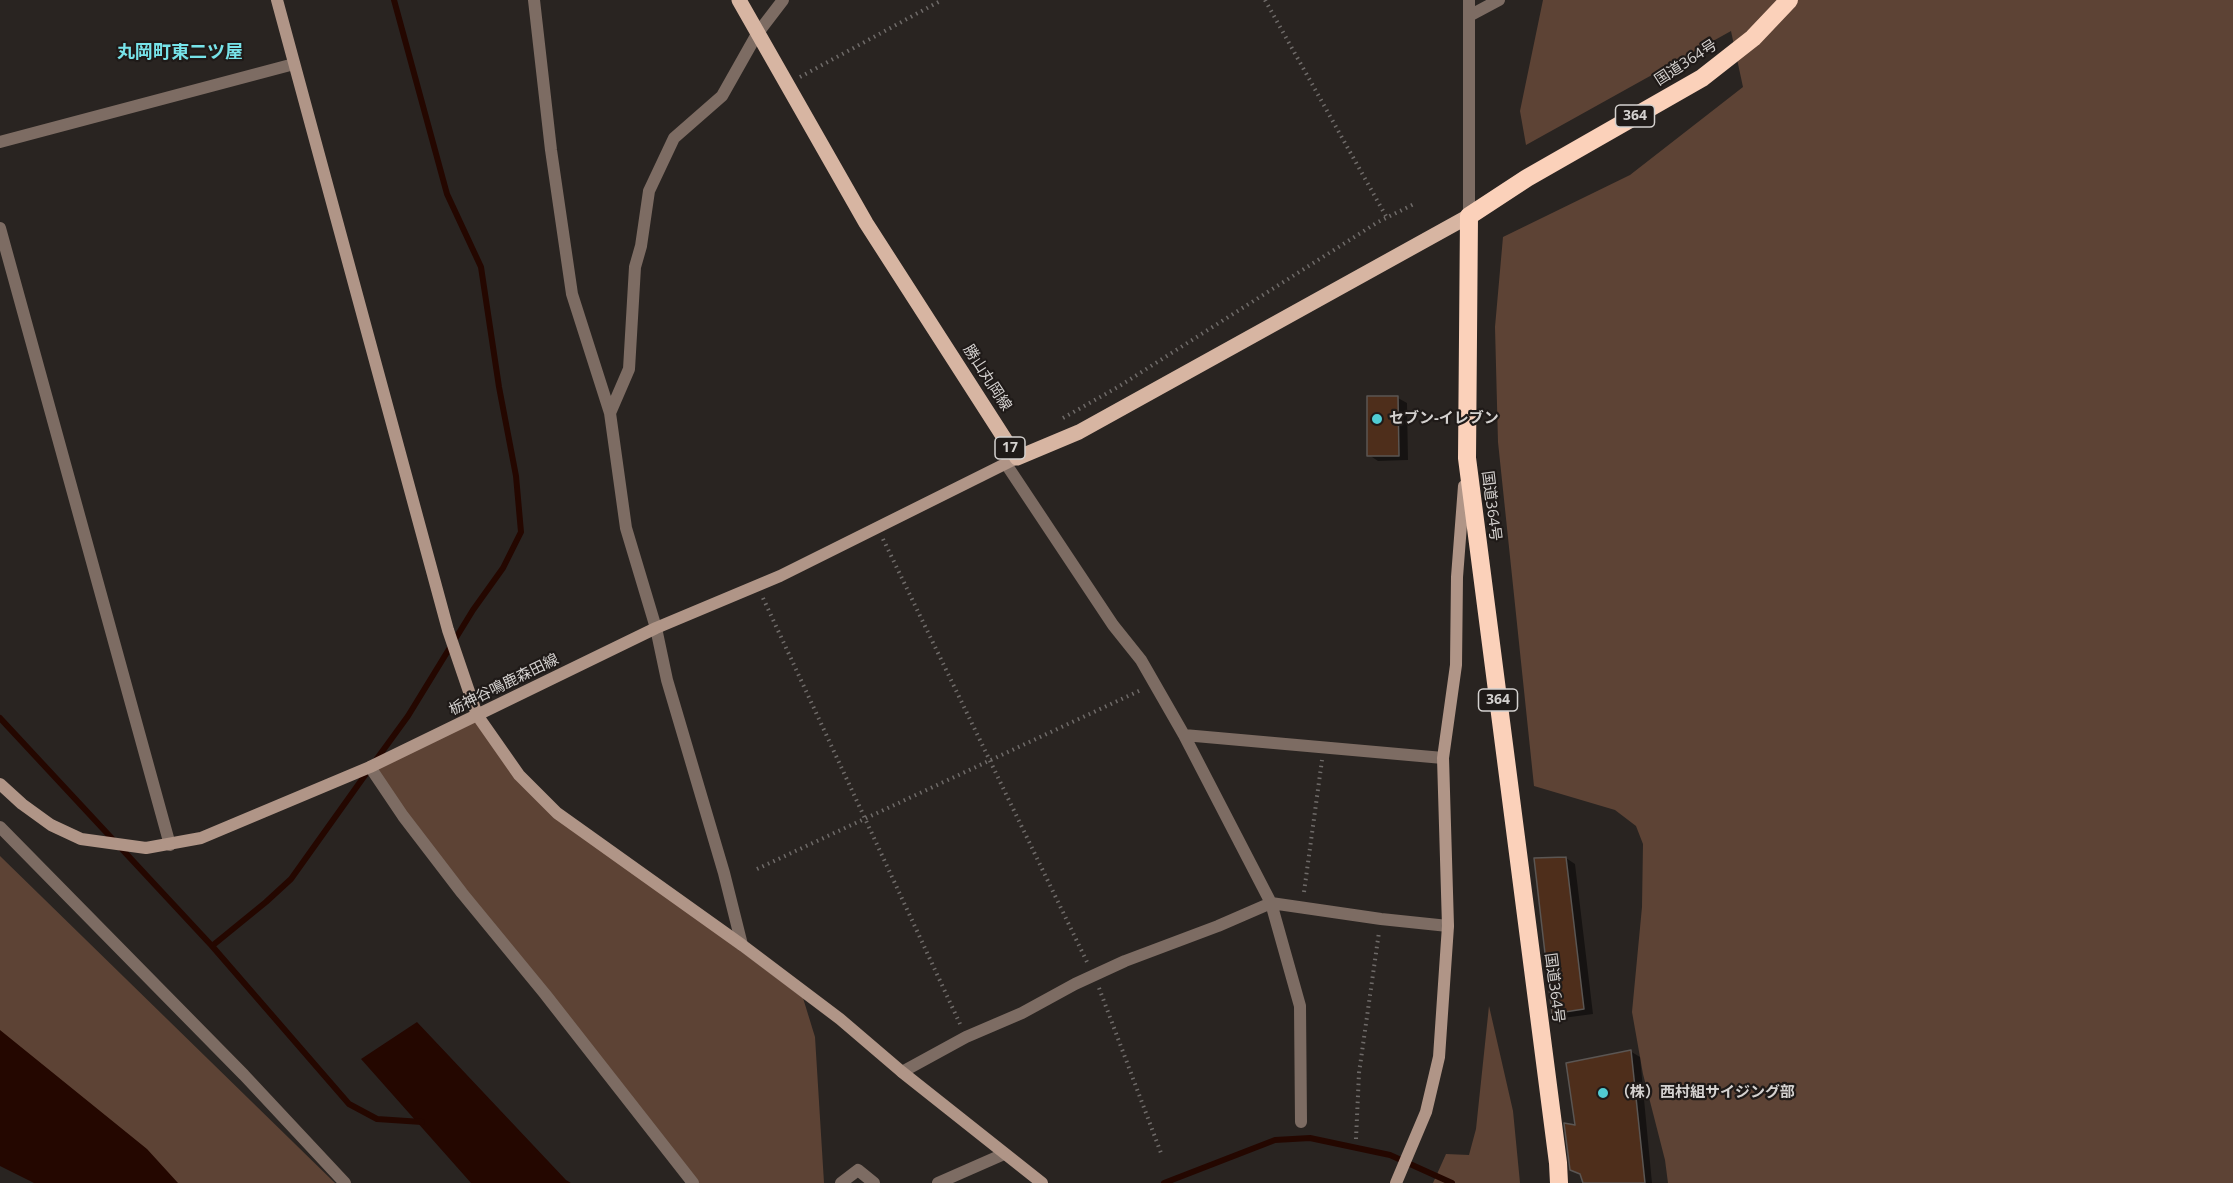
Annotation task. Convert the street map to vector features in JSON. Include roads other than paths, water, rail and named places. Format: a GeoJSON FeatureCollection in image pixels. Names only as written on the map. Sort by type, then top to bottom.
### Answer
{"type":"FeatureCollection","features":[{"type":"Feature","properties":{"kind":"highway","name":"国道364号"},"geometry":{"type":"LineString","coordinates":[[1559,1183],[1467,458],[1469,216],[1527,178],[1702,78],[1753,38],[1789,0]]}},
{"type":"Feature","properties":{"kind":"main road","name":"勝山丸岡線"},"geometry":{"type":"LineString","coordinates":[[739,0],[866,223],[1011,461]]}},
{"type":"Feature","properties":{"kind":"main road","name":"17"},"geometry":{"type":"LineString","coordinates":[[1011,461],[1078,432],[1469,216]]}},
{"type":"Feature","properties":{"kind":"street"},"geometry":{"type":"LineString","coordinates":[[276,0],[448,630],[477,714],[519,775],[557,813],[742,945],[840,1019],[902,1072],[1042,1183]]}},
{"type":"Feature","properties":{"kind":"street"},"geometry":{"type":"LineString","coordinates":[[534,0],[551,150],[572,294],[610,413],[626,528],[656,628],[667,680],[724,873],[742,945]]}},
{"type":"Feature","properties":{"kind":"street"},"geometry":{"type":"LineString","coordinates":[[610,413],[629,369],[635,267],[641,246],[649,192],[674,138],[722,96],[758,34],[783,0]]}},
{"type":"Feature","properties":{"kind":"street"},"geometry":{"type":"LineString","coordinates":[[1469,0],[1469,216]]}},
{"type":"Feature","properties":{"kind":"street"},"geometry":{"type":"LineString","coordinates":[[1469,16],[1499,0]]}},
{"type":"Feature","properties":{"kind":"street"},"geometry":{"type":"LineString","coordinates":[[0,142],[294,64]]}},
{"type":"Feature","properties":{"kind":"street"},"geometry":{"type":"LineString","coordinates":[[0,228],[170,844]]}},
{"type":"Feature","properties":{"kind":"street"},"geometry":{"type":"LineString","coordinates":[[1396,1183],[1426,1112],[1439,1057],[1448,926],[1443,758],[1456,665],[1457,577],[1467,458]]}},
{"type":"Feature","properties":{"kind":"street"},"geometry":{"type":"LineString","coordinates":[[1011,461],[1108,616],[1155,683],[1271,903],[1300,1006],[1301,1122]]}},
{"type":"Feature","properties":{"kind":"street","name":"栃神谷鳴鹿森田線"},"geometry":{"type":"LineString","coordinates":[[0,784],[22,804],[51,825],[81,839],[146,848],[201,838],[370,767],[656,628],[758,586],[1011,461]]}},
{"type":"Feature","properties":{"kind":"street"},"geometry":{"type":"LineString","coordinates":[[1184,735],[1443,758]]}},
{"type":"Feature","properties":{"kind":"street"},"geometry":{"type":"LineString","coordinates":[[370,767],[403,816],[462,893],[545,994],[693,1183]]}},
{"type":"Feature","properties":{"kind":"street"},"geometry":{"type":"LineString","coordinates":[[0,827],[244,1075],[345,1183]]}},
{"type":"Feature","properties":{"kind":"street"},"geometry":{"type":"LineString","coordinates":[[902,1072],[966,1037],[1022,1013],[1094,976],[1271,903],[1448,926]]}},
{"type":"Feature","properties":{"kind":"street"},"geometry":{"type":"LineString","coordinates":[[938,1183],[1004,1154]]}},
{"type":"Feature","properties":{"kind":"street"},"geometry":{"type":"LineString","coordinates":[[841,1183],[858,1170],[874,1183]]}},
{"type":"Feature","properties":{"kind":"waterway"},"geometry":{"type":"LineString","coordinates":[[376,760],[408,716],[473,610],[503,568],[521,532],[516,476],[499,387],[481,267],[447,194],[394,0]]}},
{"type":"Feature","properties":{"kind":"waterway"},"geometry":{"type":"LineString","coordinates":[[0,718],[212,946],[349,1104],[377,1119],[422,1122]]}},
{"type":"Feature","properties":{"kind":"waterway"},"geometry":{"type":"LineString","coordinates":[[212,946],[291,879],[368,771]]}},
{"type":"Feature","properties":{"kind":"waterway"},"geometry":{"type":"LineString","coordinates":[[1164,1183],[1275,1140],[1310,1138],[1390,1155],[1452,1183]]}},
{"type":"Feature","properties":{"kind":"place","name":"セブン-イレブン"},"geometry":{"type":"Point","coordinates":[1377,419]}},
{"type":"Feature","properties":{"kind":"place","name":"（株）西村組サイジング部"},"geometry":{"type":"Point","coordinates":[1603,1093]}},
{"type":"Feature","properties":{"kind":"district","name":"丸岡町東二ツ屋"},"geometry":{"type":"Point","coordinates":[180,53]}}]}
